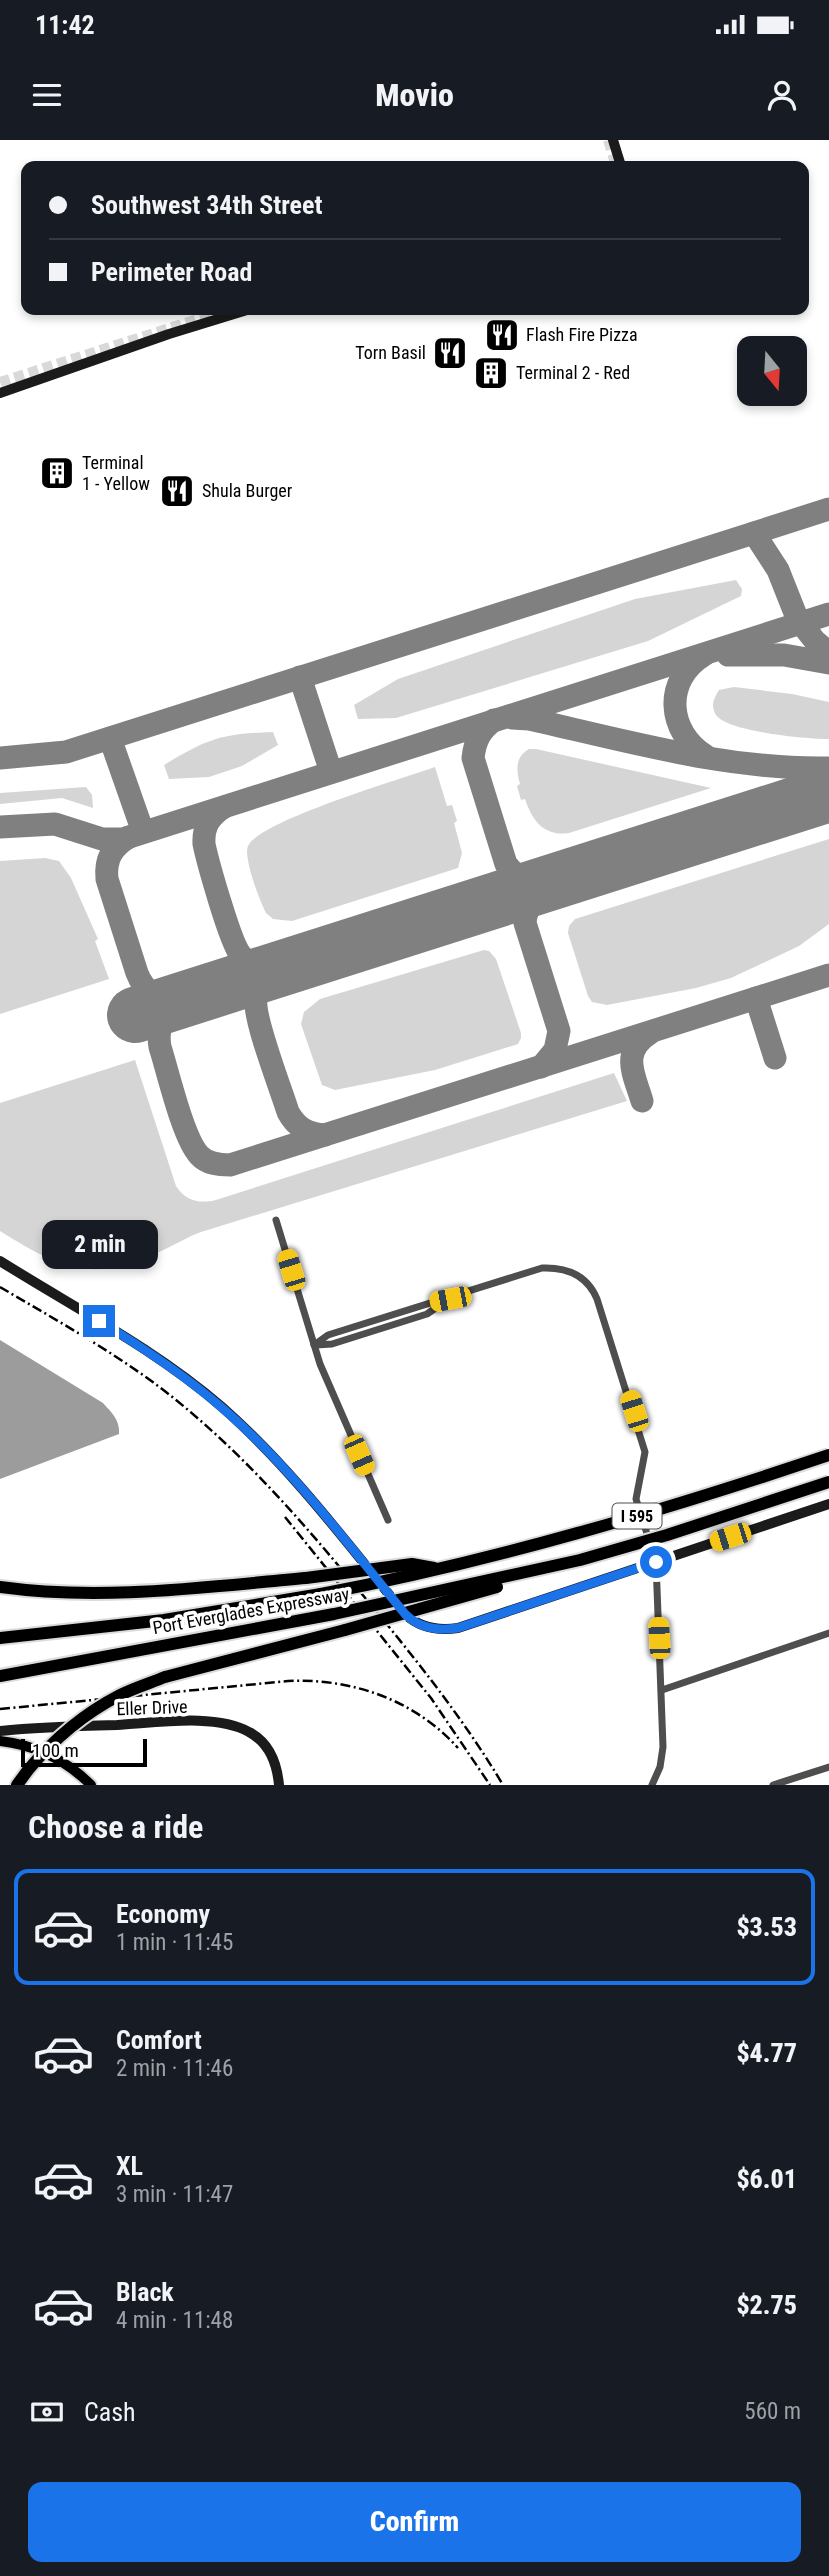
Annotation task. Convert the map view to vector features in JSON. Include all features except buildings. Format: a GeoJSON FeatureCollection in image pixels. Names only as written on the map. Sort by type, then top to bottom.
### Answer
{"type":"FeatureCollection","features":[{"type":"Feature","properties":{"kind":"highway","name":"Port Everglades Expressway"},"geometry":{"type":"LineString","coordinates":[[0,1638],[164,1620],[321,1594],[442,1569],[656,1511],[829,1455]]}},
{"type":"Feature","properties":{"kind":"highway","name":"Port Everglades Expressway"},"geometry":{"type":"LineString","coordinates":[[0,1676],[334,1614],[580,1560],[667,1535],[829,1482]]}},
{"type":"Feature","properties":{"kind":"highway"},"geometry":{"type":"LineString","coordinates":[[16,1785],[78,1722],[120,1695],[165,1677],[469,1596],[580,1560]]}},
{"type":"Feature","properties":{"kind":"highway"},"geometry":{"type":"LineString","coordinates":[[0,1587],[90,1594],[220,1586],[412,1564],[442,1569]]}},
{"type":"Feature","properties":{"kind":"main road"},"geometry":{"type":"LineString","coordinates":[[0,1741],[41,1751],[74,1769],[91,1785]]}},
{"type":"Feature","properties":{"kind":"street"},"geometry":{"type":"LineString","coordinates":[[613,140],[619,161]]}},
{"type":"Feature","properties":{"kind":"street"},"geometry":{"type":"LineString","coordinates":[[0,393],[232,315]]}},
{"type":"Feature","properties":{"kind":"street"},"geometry":{"type":"LineString","coordinates":[[276,1220],[314,1345],[388,1520]]}},
{"type":"Feature","properties":{"kind":"street"},"geometry":{"type":"LineString","coordinates":[[0,1261],[141,1346],[222,1407],[322,1512],[405,1614],[421,1626],[435,1629],[458,1628],[829,1504]]}},
{"type":"Feature","properties":{"kind":"street"},"geometry":{"type":"LineString","coordinates":[[314,1345],[328,1335],[542,1268],[570,1271],[590,1286],[597,1299],[645,1452],[636,1499],[656,1562],[662,1690],[663,1747],[660,1767],[652,1785]]}},
{"type":"Feature","properties":{"kind":"street"},"geometry":{"type":"LineString","coordinates":[[662,1690],[829,1633]]}},
{"type":"Feature","properties":{"kind":"street","name":"Eller Drive"},"geometry":{"type":"LineString","coordinates":[[0,1731],[226,1723],[249,1732],[264,1743],[273,1756],[279,1780]]}},
{"type":"Feature","properties":{"kind":"street"},"geometry":{"type":"LineString","coordinates":[[773,1785],[829,1767]]}},
{"type":"Feature","properties":{"kind":"shaded area"},"geometry":{"type":"Polygon","coordinates":[[[736,580],[742,589],[741,596],[648,641],[396,718],[358,719],[354,705],[398,679],[635,599],[736,580]]]}},
{"type":"Feature","properties":{"kind":"shaded area"},"geometry":{"type":"Polygon","coordinates":[[[734,687],[792,694],[829,702],[829,739],[751,730],[723,721],[714,711],[714,699],[719,690],[734,687]]]}},
{"type":"Feature","properties":{"kind":"shaded area"},"geometry":{"type":"Polygon","coordinates":[[[273,732],[278,745],[242,766],[209,777],[169,779],[164,765],[205,743],[240,734],[273,732]]]}},
{"type":"Feature","properties":{"kind":"shaded area"},"geometry":{"type":"Polygon","coordinates":[[[529,749],[711,788],[560,834],[540,825],[531,814],[525,799],[521,800],[517,786],[520,784],[517,769],[521,756],[529,749]]]}},
{"type":"Feature","properties":{"kind":"shaded area"},"geometry":{"type":"Polygon","coordinates":[[[435,767],[447,806],[452,805],[457,821],[454,823],[462,853],[458,868],[292,921],[273,919],[266,913],[256,890],[247,852],[248,846],[258,836],[304,813],[435,767]]]}},
{"type":"Feature","properties":{"kind":"shaded area"},"geometry":{"type":"Polygon","coordinates":[[[86,787],[92,795],[93,808],[62,798],[0,804],[0,793],[86,787]]]}},
{"type":"Feature","properties":{"kind":"shaded area"},"geometry":{"type":"Polygon","coordinates":[[[829,839],[829,924],[799,946],[731,978],[696,988],[607,1005],[592,1002],[568,933],[569,926],[575,919],[829,839]]]}},
{"type":"Feature","properties":{"kind":"shaded area"},"geometry":{"type":"Polygon","coordinates":[[[45,858],[59,861],[71,878],[98,939],[95,941],[109,979],[0,1014],[0,861],[45,858]]]}},
{"type":"Feature","properties":{"kind":"shaded area"},"geometry":{"type":"Polygon","coordinates":[[[484,950],[489,951],[496,959],[521,1033],[518,1044],[435,1070],[335,1090],[322,1085],[301,1024],[304,1012],[320,999],[484,950]]]}},
{"type":"Feature","properties":{"kind":"shaded area"},"geometry":{"type":"Polygon","coordinates":[[[135,1060],[176,1186],[188,1198],[204,1202],[614,1073],[627,1101],[201,1232],[157,1253],[112,1268],[93,1269],[57,1262],[0,1231],[0,1103],[135,1060]]]}},
{"type":"Feature","properties":{"kind":"shaded area"},"geometry":{"type":"Polygon","coordinates":[[[0,1340],[103,1403],[117,1421],[119,1434],[0,1479],[0,1340]]]}},
{"type":"Feature","properties":{"kind":"taxiway"},"geometry":{"type":"LineString","coordinates":[[0,758],[66,752],[829,509]]}},
{"type":"Feature","properties":{"kind":"taxiway"},"geometry":{"type":"LineString","coordinates":[[754,533],[778,570],[797,618],[815,641],[829,653]]}},
{"type":"Feature","properties":{"kind":"taxiway"},"geometry":{"type":"LineString","coordinates":[[0,827],[55,824],[102,839],[123,839],[829,614]]}},
{"type":"Feature","properties":{"kind":"taxiway"},"geometry":{"type":"LineString","coordinates":[[704,655],[682,678],[676,692],[675,706],[683,734],[706,756]]}},
{"type":"Feature","properties":{"kind":"taxiway"},"geometry":{"type":"LineString","coordinates":[[728,655],[784,655],[829,663]]}},
{"type":"Feature","properties":{"kind":"taxiway"},"geometry":{"type":"LineString","coordinates":[[300,677],[331,772]]}},
{"type":"Feature","properties":{"kind":"taxiway"},"geometry":{"type":"LineString","coordinates":[[512,718],[529,719],[715,759],[829,768]]}},
{"type":"Feature","properties":{"kind":"taxiway"},"geometry":{"type":"LineString","coordinates":[[494,720],[479,736],[473,758],[506,864],[512,871],[530,881],[560,880]]}},
{"type":"Feature","properties":{"kind":"taxiway"},"geometry":{"type":"LineString","coordinates":[[110,738],[143,832]]}},
{"type":"Feature","properties":{"kind":"taxiway"},"geometry":{"type":"LineString","coordinates":[[224,807],[208,822],[204,844],[225,918],[240,954],[248,962],[257,967],[279,969]]}},
{"type":"Feature","properties":{"kind":"taxiway"},"geometry":{"type":"LineString","coordinates":[[129,837],[111,854],[107,865],[107,879],[137,973],[144,986],[155,995],[168,999],[183,999]]}},
{"type":"Feature","properties":{"kind":"taxiway"},"geometry":{"type":"LineString","coordinates":[[541,1067],[555,1050],[559,1031],[525,923],[528,909],[535,898],[557,881]]}},
{"type":"Feature","properties":{"kind":"taxiway"},"geometry":{"type":"LineString","coordinates":[[279,969],[257,994],[256,1008],[263,1037],[291,1117],[298,1126],[307,1131],[325,1135]]}},
{"type":"Feature","properties":{"kind":"taxiway"},"geometry":{"type":"LineString","coordinates":[[183,999],[172,1009],[161,1026],[160,1047],[193,1147],[206,1160],[230,1165],[829,975]]}},
{"type":"Feature","properties":{"kind":"taxiway"},"geometry":{"type":"LineString","coordinates":[[756,998],[775,1058]]}},
{"type":"Feature","properties":{"kind":"taxiway"},"geometry":{"type":"LineString","coordinates":[[642,1101],[633,1073],[632,1056],[641,1040],[650,1033]]}},
{"type":"Feature","properties":{"kind":"runway"},"geometry":{"type":"LineString","coordinates":[[135,1015],[829,794]]}},
{"type":"Feature","properties":{"kind":"tunnel"},"geometry":{"type":"LineString","coordinates":[[608,140],[614,161]]}},
{"type":"Feature","properties":{"kind":"tunnel"},"geometry":{"type":"LineString","coordinates":[[0,382],[210,315]]}},
{"type":"Feature","properties":{"kind":"railway"},"geometry":{"type":"LineString","coordinates":[[0,1287],[146,1377],[195,1416],[249,1466],[324,1548],[406,1648],[457,1715],[503,1785]]}},
{"type":"Feature","properties":{"kind":"railway"},"geometry":{"type":"LineString","coordinates":[[285,1517],[431,1698],[490,1785]]}},
{"type":"Feature","properties":{"kind":"railway"},"geometry":{"type":"LineString","coordinates":[[0,1709],[288,1681],[336,1683],[381,1695],[402,1705],[441,1731],[458,1748]]}},
{"type":"Feature","properties":{"kind":"place","name":"Flash Fire Pizza"},"geometry":{"type":"Point","coordinates":[502,335]}},
{"type":"Feature","properties":{"kind":"place","name":"Torn Basil"},"geometry":{"type":"Point","coordinates":[450,353]}},
{"type":"Feature","properties":{"kind":"place","name":"Terminal 2 - Red"},"geometry":{"type":"Point","coordinates":[491,373]}},
{"type":"Feature","properties":{"kind":"place","name":"Terminal 1 - Yellow"},"geometry":{"type":"Point","coordinates":[57,473]}},
{"type":"Feature","properties":{"kind":"place","name":"Shula Burger"},"geometry":{"type":"Point","coordinates":[177,491]}},
{"type":"Feature","properties":{"kind":"route"},"geometry":{"type":"LineString","coordinates":[[99,1321],[177,1372],[239,1423],[303,1490],[405,1614],[421,1626],[442,1630],[458,1628],[656,1562]]}}]}
